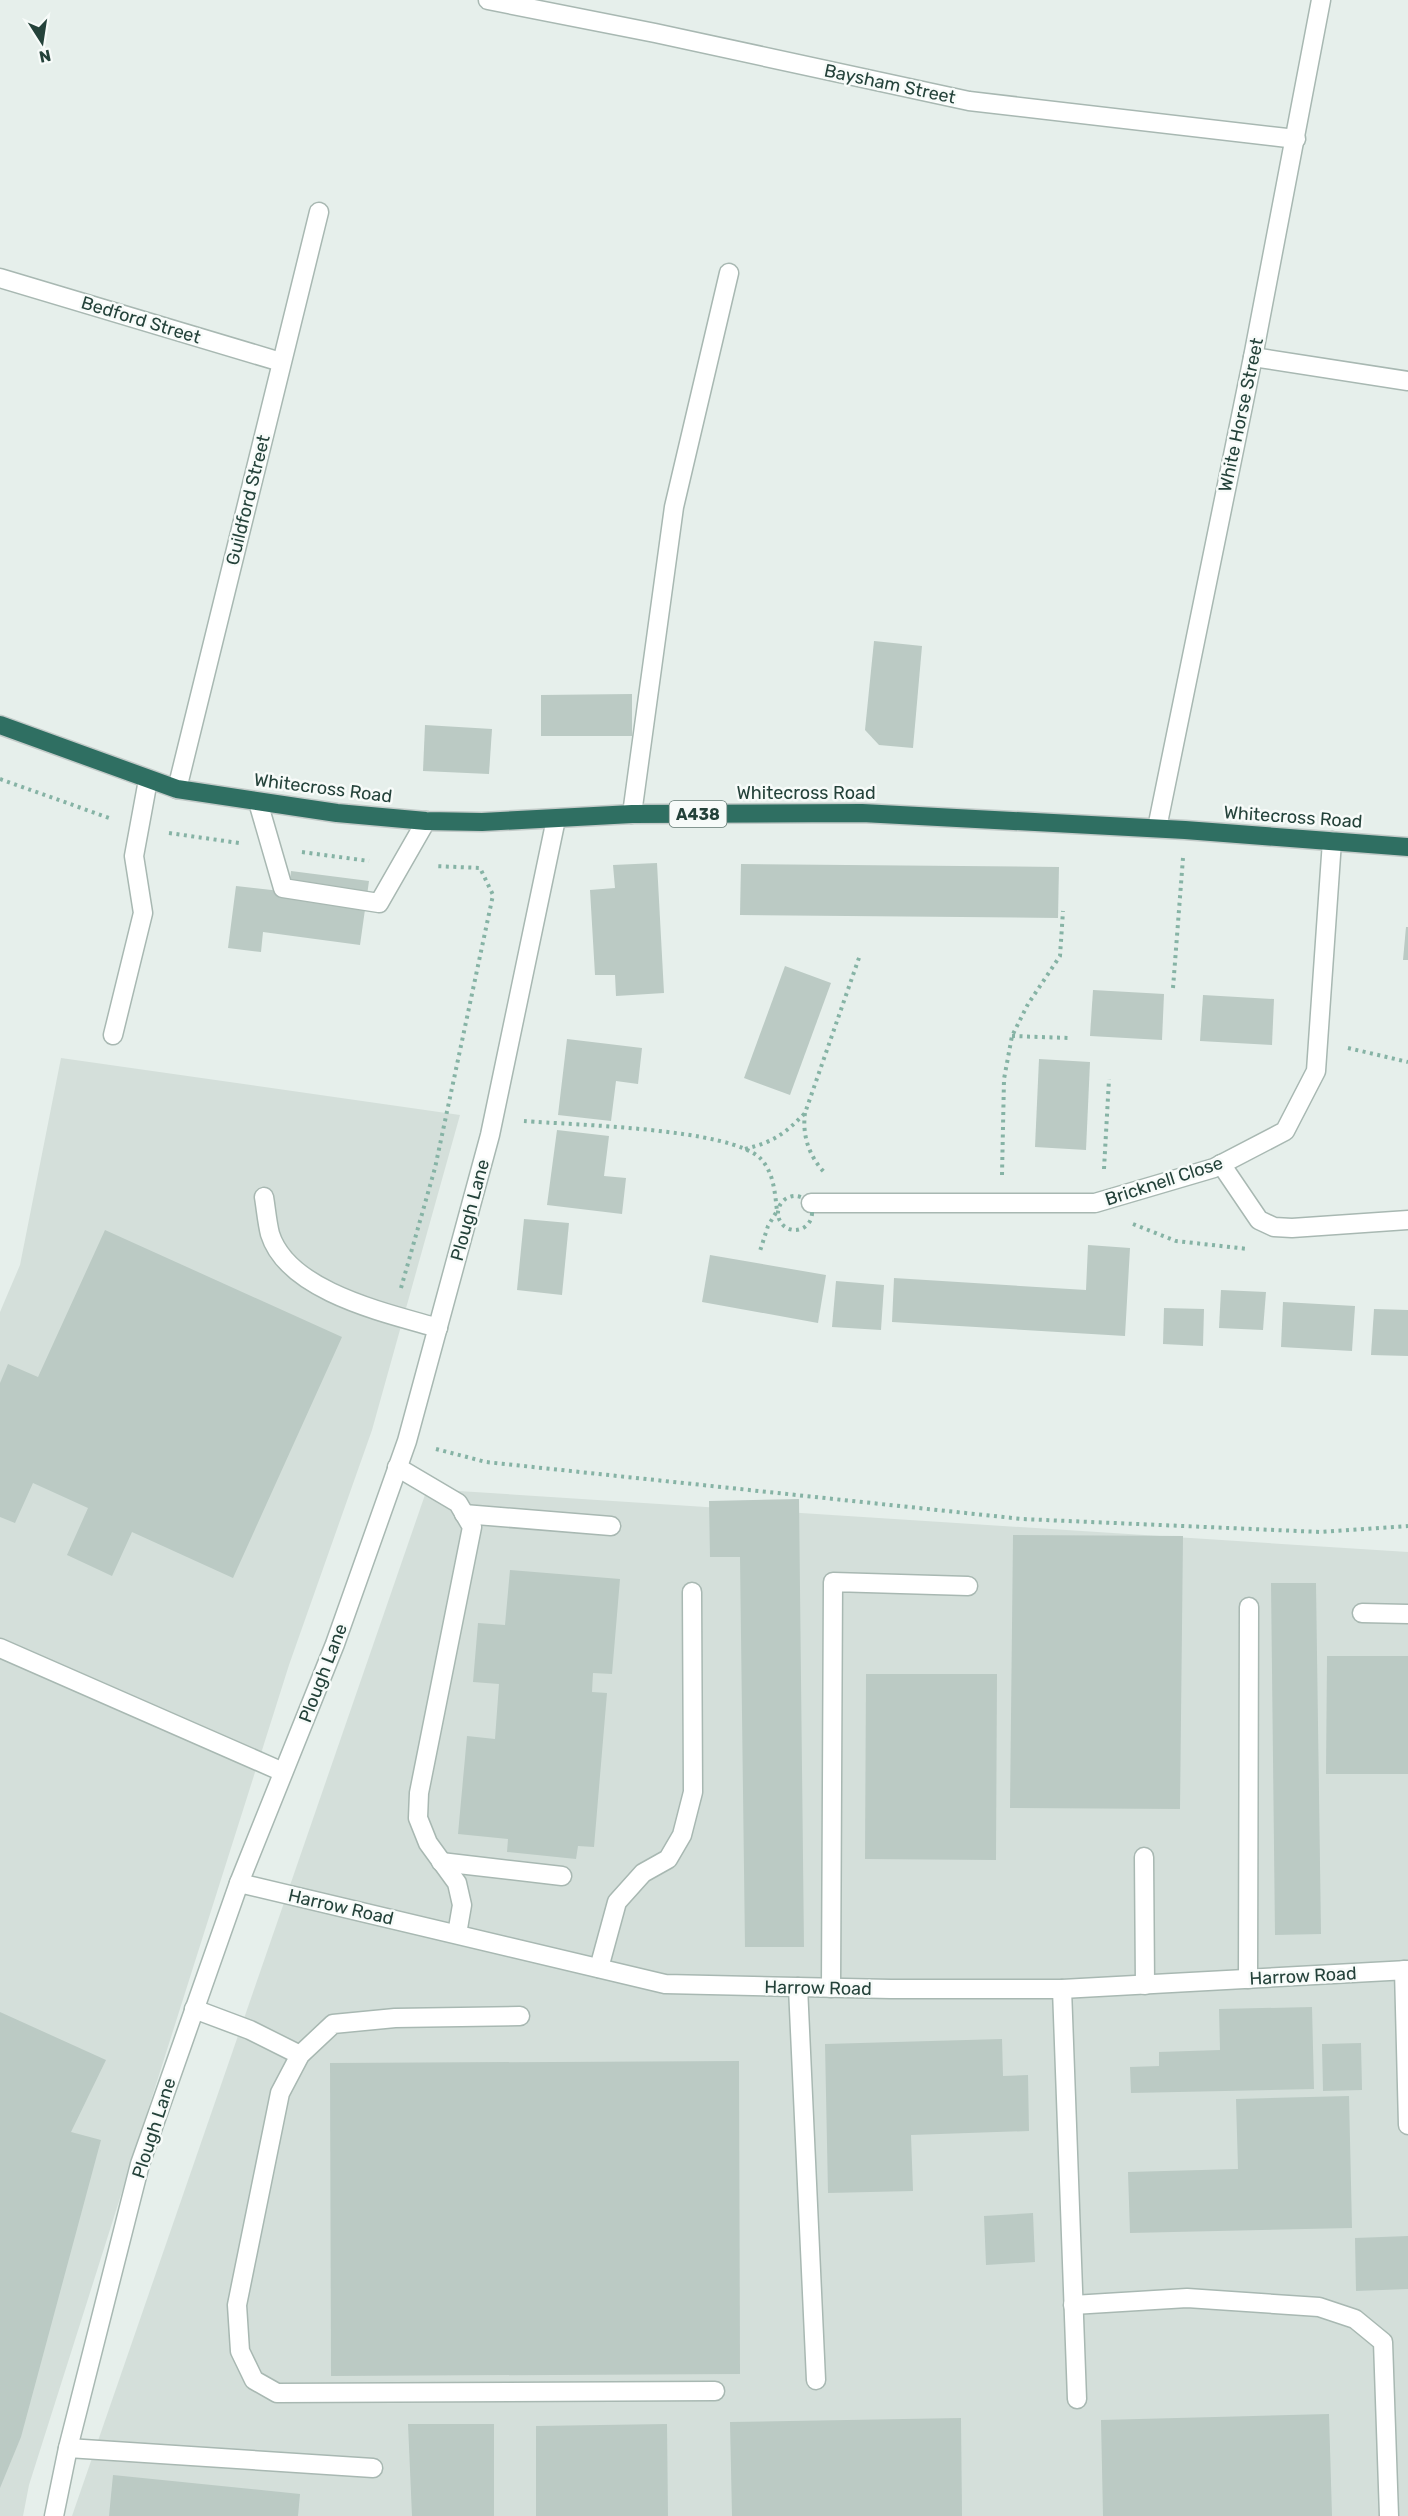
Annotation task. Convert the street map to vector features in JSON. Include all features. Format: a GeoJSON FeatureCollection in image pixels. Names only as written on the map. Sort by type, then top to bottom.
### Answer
{"type":"FeatureCollection","features":[{"type":"Feature","properties":{"kind":"highway","name":"Whitecross Road"},"geometry":{"type":"LineString","coordinates":[[0,725],[177,789],[337,813],[426,821],[556,819],[632,814],[862,813],[1157,828],[1408,847]]}},
{"type":"Feature","properties":{"kind":"street","name":"Baysham Street"},"geometry":{"type":"LineString","coordinates":[[488,0],[655,33],[969,101],[1296,139]]}},
{"type":"Feature","properties":{"kind":"street","name":"White Horse Street"},"geometry":{"type":"LineString","coordinates":[[1157,828],[1253,357],[1321,0]]}},
{"type":"Feature","properties":{"kind":"street","name":"Guildford Street"},"geometry":{"type":"LineString","coordinates":[[177,789],[319,212]]}},
{"type":"Feature","properties":{"kind":"street"},"geometry":{"type":"LineString","coordinates":[[632,814],[674,507],[729,273]]}},
{"type":"Feature","properties":{"kind":"street","name":"Bedford Street"},"geometry":{"type":"LineString","coordinates":[[0,278],[281,362]]}},
{"type":"Feature","properties":{"kind":"street"},"geometry":{"type":"LineString","coordinates":[[1253,357],[1408,381]]}},
{"type":"Feature","properties":{"kind":"street"},"geometry":{"type":"LineString","coordinates":[[112,1035],[143,913],[134,856],[148,780]]}},
{"type":"Feature","properties":{"kind":"street"},"geometry":{"type":"LineString","coordinates":[[258,802],[283,888],[379,903],[426,821]]}},
{"type":"Feature","properties":{"kind":"street","name":"Plough Lane"},"geometry":{"type":"LineString","coordinates":[[54,2516],[68,2448],[140,2164],[239,1883],[335,1644],[407,1441],[494,1118],[556,819]]}},
{"type":"Feature","properties":{"kind":"street","name":"Bricknell Close"},"geometry":{"type":"LineString","coordinates":[[811,1203],[1095,1203],[1221,1164],[1285,1131],[1317,1071],[1332,841]]}},
{"type":"Feature","properties":{"kind":"street"},"geometry":{"type":"LineString","coordinates":[[1221,1164],[1259,1220],[1274,1227],[1292,1228],[1408,1220]]}},
{"type":"Feature","properties":{"kind":"street"},"geometry":{"type":"LineString","coordinates":[[264,1197],[270,1235],[286,1261],[313,1283],[359,1304],[438,1328]]}},
{"type":"Feature","properties":{"kind":"street"},"geometry":{"type":"LineString","coordinates":[[397,1467],[458,1503],[472,1527],[419,1793],[418,1818],[428,1843],[457,1883],[462,1905],[457,1934]]}},
{"type":"Feature","properties":{"kind":"street"},"geometry":{"type":"LineString","coordinates":[[464,1514],[611,1526]]}},
{"type":"Feature","properties":{"kind":"street"},"geometry":{"type":"LineString","coordinates":[[831,1988],[833,1582],[968,1586]]}},
{"type":"Feature","properties":{"kind":"street"},"geometry":{"type":"LineString","coordinates":[[599,1968],[617,1902],[643,1873],[668,1859],[682,1835],[688,1814],[693,1792],[692,1592]]}},
{"type":"Feature","properties":{"kind":"street"},"geometry":{"type":"LineString","coordinates":[[1248,1979],[1249,1607]]}},
{"type":"Feature","properties":{"kind":"street"},"geometry":{"type":"LineString","coordinates":[[1362,1613],[1408,1614]]}},
{"type":"Feature","properties":{"kind":"street"},"geometry":{"type":"LineString","coordinates":[[0,1648],[284,1772]]}},
{"type":"Feature","properties":{"kind":"street"},"geometry":{"type":"LineString","coordinates":[[1144,1857],[1145,1985]]}},
{"type":"Feature","properties":{"kind":"street"},"geometry":{"type":"LineString","coordinates":[[441,1862],[562,1876]]}},
{"type":"Feature","properties":{"kind":"street","name":"Harrow Road"},"geometry":{"type":"LineString","coordinates":[[239,1883],[665,1984],[831,1988],[1062,1989],[1406,1970]]}},
{"type":"Feature","properties":{"kind":"street"},"geometry":{"type":"LineString","coordinates":[[1406,1970],[1408,2125]]}},
{"type":"Feature","properties":{"kind":"street"},"geometry":{"type":"LineString","coordinates":[[798,1987],[816,2380]]}},
{"type":"Feature","properties":{"kind":"street"},"geometry":{"type":"LineString","coordinates":[[1062,1989],[1077,2399]]}},
{"type":"Feature","properties":{"kind":"street"},"geometry":{"type":"LineString","coordinates":[[195,2009],[250,2030],[300,2055]]}},
{"type":"Feature","properties":{"kind":"street"},"geometry":{"type":"LineString","coordinates":[[520,2016],[395,2018],[333,2024],[300,2055],[280,2092],[237,2305],[240,2351],[254,2380],[277,2393],[715,2391]]}},
{"type":"Feature","properties":{"kind":"street"},"geometry":{"type":"LineString","coordinates":[[1073,2305],[1187,2298],[1319,2307],[1355,2319],[1383,2342],[1389,2516]]}},
{"type":"Feature","properties":{"kind":"street"},"geometry":{"type":"LineString","coordinates":[[68,2448],[373,2468]]}},
{"type":"Feature","properties":{"kind":"path"},"geometry":{"type":"LineString","coordinates":[[0,779],[139,829],[401,865],[480,868],[493,895],[435,1167],[394,1315]]}},
{"type":"Feature","properties":{"kind":"path"},"geometry":{"type":"LineString","coordinates":[[1173,988],[1185,830]]}},
{"type":"Feature","properties":{"kind":"path"},"geometry":{"type":"LineString","coordinates":[[1002,1203],[1004,1079],[1012,1036],[1028,1004],[1060,956],[1063,911]]}},
{"type":"Feature","properties":{"kind":"path"},"geometry":{"type":"LineString","coordinates":[[853,1203],[819,1167],[803,1130],[805,1113],[860,955]]}},
{"type":"Feature","properties":{"kind":"path"},"geometry":{"type":"LineString","coordinates":[[1319,1030],[1344,1047],[1408,1062]]}},
{"type":"Feature","properties":{"kind":"path"},"geometry":{"type":"LineString","coordinates":[[1012,1036],[1069,1038]]}},
{"type":"Feature","properties":{"kind":"path"},"geometry":{"type":"LineString","coordinates":[[1109,1078],[1103,1201],[1133,1224],[1176,1241],[1251,1249]]}},
{"type":"Feature","properties":{"kind":"path"},"geometry":{"type":"LineString","coordinates":[[744,1149],[767,1144],[788,1131],[805,1113]]}},
{"type":"Feature","properties":{"kind":"path"},"geometry":{"type":"LineString","coordinates":[[494,1118],[624,1127],[719,1140],[744,1149],[760,1158],[770,1174],[775,1194],[777,1211],[768,1226],[760,1251]]}},
{"type":"Feature","properties":{"kind":"path"},"geometry":{"type":"LineString","coordinates":[[407,1441],[486,1462],[1022,1519],[1321,1532],[1408,1526]]}},
{"type":"Feature","properties":{"kind":"shaded area"},"geometry":{"type":"Polygon","coordinates":[[[61,1058],[460,1115],[372,1430],[289,1665],[29,2485],[23,2516],[0,2516],[0,1312],[20,1265],[61,1058]]]}},
{"type":"Feature","properties":{"kind":"shaded area"},"geometry":{"type":"Polygon","coordinates":[[[427,1489],[1408,1552],[1408,2516],[72,2516],[427,1489]]]}},
{"type":"Feature","properties":{"kind":"building"},"geometry":{"type":"Polygon","coordinates":[[[874,641],[922,646],[913,748],[879,745],[865,730],[874,641]]]}},
{"type":"Feature","properties":{"kind":"building"},"geometry":{"type":"Polygon","coordinates":[[[632,694],[632,736],[541,736],[541,695],[632,694]]]}},
{"type":"Feature","properties":{"kind":"building"},"geometry":{"type":"Polygon","coordinates":[[[425,725],[492,729],[489,774],[423,771],[425,725]]]}},
{"type":"Feature","properties":{"kind":"building"},"geometry":{"type":"Polygon","coordinates":[[[657,863],[664,993],[616,996],[615,975],[595,975],[590,890],[615,888],[613,865],[657,863]]]}},
{"type":"Feature","properties":{"kind":"building"},"geometry":{"type":"Polygon","coordinates":[[[741,864],[1059,867],[1058,918],[740,915],[741,864]]]}},
{"type":"Feature","properties":{"kind":"building"},"geometry":{"type":"Polygon","coordinates":[[[291,871],[369,881],[360,945],[263,932],[261,952],[228,948],[236,886],[289,892],[291,871]]]}},
{"type":"Feature","properties":{"kind":"building"},"geometry":{"type":"Polygon","coordinates":[[[1406,927],[1408,927],[1408,960],[1403,960],[1406,927]]]}},
{"type":"Feature","properties":{"kind":"building"},"geometry":{"type":"Polygon","coordinates":[[[785,966],[831,983],[790,1095],[744,1078],[785,966]]]}},
{"type":"Feature","properties":{"kind":"building"},"geometry":{"type":"Polygon","coordinates":[[[1093,990],[1164,994],[1162,1040],[1090,1036],[1093,990]]]}},
{"type":"Feature","properties":{"kind":"building"},"geometry":{"type":"Polygon","coordinates":[[[1203,995],[1274,999],[1272,1045],[1200,1041],[1203,995]]]}},
{"type":"Feature","properties":{"kind":"building"},"geometry":{"type":"Polygon","coordinates":[[[567,1039],[642,1048],[638,1084],[616,1081],[611,1121],[558,1115],[567,1039]]]}},
{"type":"Feature","properties":{"kind":"building"},"geometry":{"type":"Polygon","coordinates":[[[1039,1059],[1090,1062],[1086,1150],[1035,1147],[1039,1059]]]}},
{"type":"Feature","properties":{"kind":"building"},"geometry":{"type":"Polygon","coordinates":[[[557,1130],[609,1136],[604,1176],[626,1178],[622,1214],[547,1205],[557,1130]]]}},
{"type":"Feature","properties":{"kind":"building"},"geometry":{"type":"Polygon","coordinates":[[[524,1219],[569,1223],[562,1295],[517,1290],[524,1219]]]}},
{"type":"Feature","properties":{"kind":"building"},"geometry":{"type":"Polygon","coordinates":[[[105,1230],[342,1337],[233,1578],[132,1532],[112,1576],[67,1555],[88,1508],[33,1483],[15,1523],[0,1517],[0,1383],[8,1364],[38,1377],[105,1230]]]}},
{"type":"Feature","properties":{"kind":"building"},"geometry":{"type":"Polygon","coordinates":[[[1088,1245],[1130,1248],[1125,1336],[892,1322],[894,1278],[1086,1290],[1088,1245]]]}},
{"type":"Feature","properties":{"kind":"building"},"geometry":{"type":"Polygon","coordinates":[[[710,1255],[826,1275],[818,1323],[702,1302],[710,1255]]]}},
{"type":"Feature","properties":{"kind":"building"},"geometry":{"type":"Polygon","coordinates":[[[836,1281],[884,1285],[881,1330],[832,1327],[836,1281]]]}},
{"type":"Feature","properties":{"kind":"building"},"geometry":{"type":"Polygon","coordinates":[[[1221,1290],[1266,1292],[1263,1330],[1219,1328],[1221,1290]]]}},
{"type":"Feature","properties":{"kind":"building"},"geometry":{"type":"Polygon","coordinates":[[[1283,1302],[1355,1306],[1352,1351],[1281,1347],[1283,1302]]]}},
{"type":"Feature","properties":{"kind":"building"},"geometry":{"type":"Polygon","coordinates":[[[1164,1308],[1204,1309],[1203,1346],[1163,1344],[1164,1308]]]}},
{"type":"Feature","properties":{"kind":"building"},"geometry":{"type":"Polygon","coordinates":[[[1374,1309],[1408,1310],[1408,1356],[1371,1355],[1374,1309]]]}},
{"type":"Feature","properties":{"kind":"building"},"geometry":{"type":"Polygon","coordinates":[[[799,1499],[804,1947],[745,1947],[740,1557],[710,1557],[709,1501],[799,1499]]]}},
{"type":"Feature","properties":{"kind":"building"},"geometry":{"type":"Polygon","coordinates":[[[1013,1535],[1183,1536],[1180,1809],[1010,1808],[1013,1535]]]}},
{"type":"Feature","properties":{"kind":"building"},"geometry":{"type":"Polygon","coordinates":[[[510,1570],[620,1579],[612,1674],[593,1673],[592,1692],[607,1693],[594,1847],[578,1846],[576,1859],[507,1852],[508,1839],[458,1834],[467,1736],[495,1739],[499,1684],[473,1682],[478,1623],[505,1625],[510,1570]]]}},
{"type":"Feature","properties":{"kind":"building"},"geometry":{"type":"Polygon","coordinates":[[[1271,1583],[1316,1583],[1321,1934],[1275,1935],[1271,1583]]]}},
{"type":"Feature","properties":{"kind":"building"},"geometry":{"type":"Polygon","coordinates":[[[1327,1656],[1408,1656],[1408,1774],[1326,1774],[1327,1656]]]}},
{"type":"Feature","properties":{"kind":"building"},"geometry":{"type":"Polygon","coordinates":[[[866,1674],[997,1674],[996,1860],[865,1859],[866,1674]]]}},
{"type":"Feature","properties":{"kind":"building"},"geometry":{"type":"Polygon","coordinates":[[[1312,2007],[1314,2089],[1131,2093],[1130,2067],[1159,2066],[1159,2052],[1220,2050],[1219,2009],[1312,2007]]]}},
{"type":"Feature","properties":{"kind":"building"},"geometry":{"type":"Polygon","coordinates":[[[0,2012],[106,2060],[71,2132],[101,2140],[21,2437],[0,2488],[0,2012]]]}},
{"type":"Feature","properties":{"kind":"building"},"geometry":{"type":"Polygon","coordinates":[[[1002,2039],[1003,2076],[1028,2075],[1029,2131],[911,2135],[913,2191],[828,2193],[825,2044],[1002,2039]]]}},
{"type":"Feature","properties":{"kind":"building"},"geometry":{"type":"Polygon","coordinates":[[[1361,2043],[1362,2090],[1323,2091],[1322,2044],[1361,2043]]]}},
{"type":"Feature","properties":{"kind":"building"},"geometry":{"type":"Polygon","coordinates":[[[739,2061],[740,2374],[331,2376],[330,2063],[739,2061]]]}},
{"type":"Feature","properties":{"kind":"building"},"geometry":{"type":"Polygon","coordinates":[[[1349,2096],[1352,2228],[1130,2233],[1128,2172],[1238,2169],[1236,2099],[1349,2096]]]}},
{"type":"Feature","properties":{"kind":"building"},"geometry":{"type":"Polygon","coordinates":[[[1033,2213],[1035,2262],[986,2265],[984,2216],[1033,2213]]]}},
{"type":"Feature","properties":{"kind":"building"},"geometry":{"type":"Polygon","coordinates":[[[1408,2236],[1408,2289],[1356,2291],[1355,2238],[1408,2236]]]}},
{"type":"Feature","properties":{"kind":"building"},"geometry":{"type":"Polygon","coordinates":[[[1329,2414],[1332,2516],[1103,2516],[1101,2420],[1329,2414]]]}},
{"type":"Feature","properties":{"kind":"building"},"geometry":{"type":"Polygon","coordinates":[[[961,2418],[962,2516],[732,2516],[730,2422],[961,2418]]]}},
{"type":"Feature","properties":{"kind":"building"},"geometry":{"type":"Polygon","coordinates":[[[408,2424],[494,2424],[494,2516],[412,2516],[408,2424]]]}},
{"type":"Feature","properties":{"kind":"building"},"geometry":{"type":"Polygon","coordinates":[[[667,2424],[668,2516],[536,2516],[536,2426],[667,2424]]]}},
{"type":"Feature","properties":{"kind":"building"},"geometry":{"type":"Polygon","coordinates":[[[113,2475],[300,2494],[298,2516],[109,2516],[113,2475]]]}}]}
